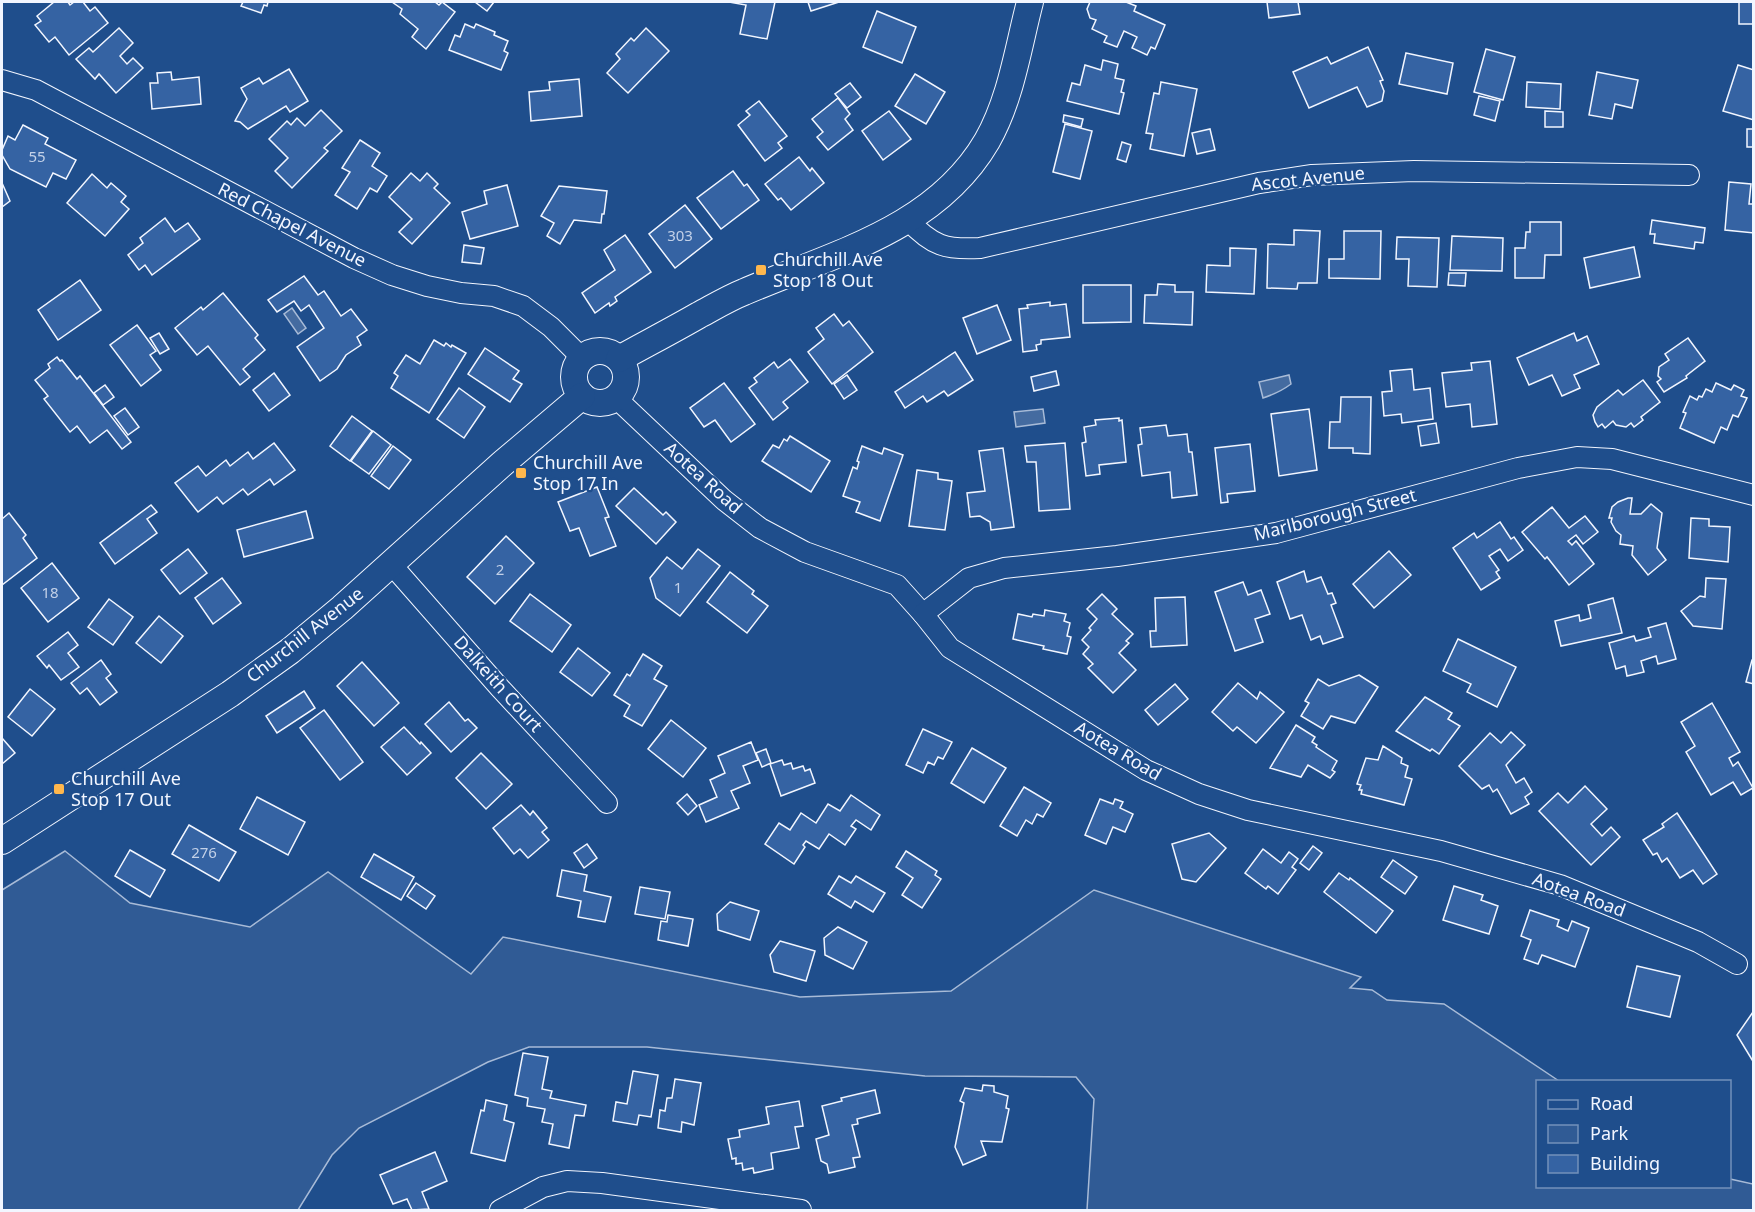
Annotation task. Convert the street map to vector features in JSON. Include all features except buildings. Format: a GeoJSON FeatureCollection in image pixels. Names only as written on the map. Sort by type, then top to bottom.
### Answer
{"type":"FeatureCollection","features":[{"type":"Feature","properties":{"kind":"street"},"geometry":{"type":"LineString","coordinates":[[619,358],[741,293],[877,237],[908,220],[943,195],[969,167],[1000,114],[1030,2]]}},
{"type":"Feature","properties":{"kind":"street","name":"Red Chapel Avenue"},"geometry":{"type":"LineString","coordinates":[[2,80],[36,90],[262,211],[392,275],[427,286],[461,293],[494,296],[523,306],[550,327],[582,358]]}},
{"type":"Feature","properties":{"kind":"street","name":"Ascot Avenue"},"geometry":{"type":"LineString","coordinates":[[908,220],[923,236],[939,246],[958,250],[980,248],[1259,183],[1312,175],[1414,171],[1689,175]]}},
{"type":"Feature","properties":{"kind":"street"},"geometry":{"type":"LineString","coordinates":[[604,351],[619,358],[626,374],[626,383],[616,398],[607,402],[589,401],[576,389],[574,381],[577,365],[582,358],[588,353],[604,351]]}},
{"type":"Feature","properties":{"kind":"street","name":"Churchill Avenue"},"geometry":{"type":"LineString","coordinates":[[2,841],[230,694],[307,636],[582,396]]}},
{"type":"Feature","properties":{"kind":"street","name":"Aotea Road"},"geometry":{"type":"LineString","coordinates":[[616,398],[724,500],[760,528],[805,552],[897,585],[950,648],[1146,770],[1199,794],[1248,810],[1441,851],[1560,885],[1698,942],[1737,964]]}},
{"type":"Feature","properties":{"kind":"street","name":"Marlborough Street"},"geometry":{"type":"LineString","coordinates":[[923,614],[969,578],[1004,568],[1117,556],[1276,533],[1518,468],[1577,457],[1612,459],[1754,495]]}},
{"type":"Feature","properties":{"kind":"street","name":"Dalkeith Court"},"geometry":{"type":"LineString","coordinates":[[391,564],[498,687],[607,803]]}},
{"type":"Feature","properties":{"kind":"street"},"geometry":{"type":"LineString","coordinates":[[500,1210],[543,1187],[567,1181],[801,1210]]}},
{"type":"Feature","properties":{"kind":"green space"},"geometry":{"type":"Polygon","coordinates":[[[65,851],[130,903],[250,927],[328,872],[471,974],[503,937],[800,997],[951,991],[1094,890],[1361,977],[1350,988],[1372,990],[1387,1000],[1444,1004],[1558,1080],[1536,1080],[1536,1188],[1731,1188],[1731,1179],[1753,1184],[1753,1210],[1087,1210],[1094,1099],[1076,1077],[925,1076],[647,1047],[529,1047],[488,1062],[359,1128],[332,1155],[298,1210],[2,1210],[2,890],[65,851]]]}},
{"type":"Feature","properties":{"kind":"shaded area"},"geometry":{"type":"Polygon","coordinates":[[[292,308],[306,328],[298,334],[284,314],[292,308]]]}},
{"type":"Feature","properties":{"kind":"shaded area"},"geometry":{"type":"Polygon","coordinates":[[[1289,375],[1291,384],[1263,398],[1259,382],[1289,375]]]}},
{"type":"Feature","properties":{"kind":"shaded area"},"geometry":{"type":"Polygon","coordinates":[[[1043,409],[1045,423],[1016,427],[1014,412],[1043,409]]]}},
{"type":"Feature","properties":{"kind":"place","name":"Churchill Ave Stop 18 Out"},"geometry":{"type":"Point","coordinates":[761,270]}},
{"type":"Feature","properties":{"kind":"place","name":"Churchill Ave Stop 17 In"},"geometry":{"type":"Point","coordinates":[521,473]}},
{"type":"Feature","properties":{"kind":"place","name":"Churchill Ave Stop 17 Out"},"geometry":{"type":"Point","coordinates":[59,789]}}]}
